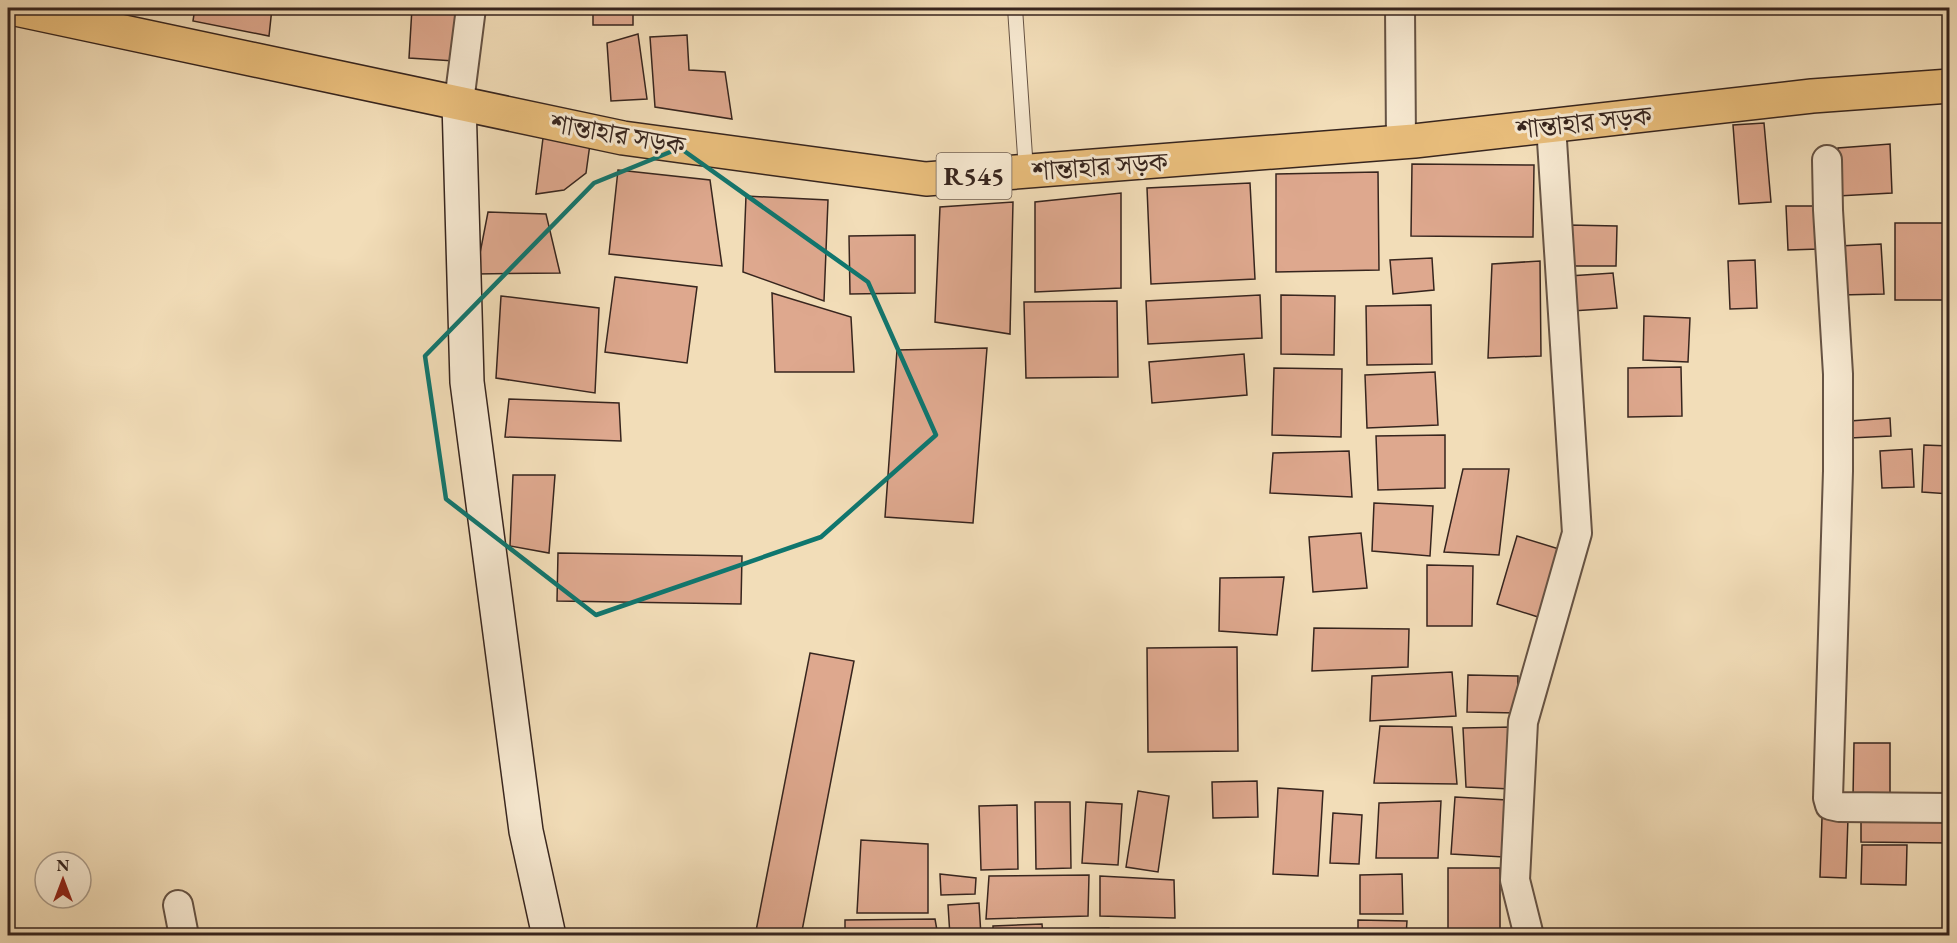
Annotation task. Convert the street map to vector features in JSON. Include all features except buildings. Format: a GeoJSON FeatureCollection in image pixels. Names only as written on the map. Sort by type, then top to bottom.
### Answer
{"type":"FeatureCollection","features":[{"type":"Feature","properties":{"kind":"main road","name":"শান্তাহার সড়ক"},"geometry":{"type":"LineString","coordinates":[[11,8],[71,14],[623,138],[926,179],[1401,142],[1812,96],[1950,86]]}},
{"type":"Feature","properties":{"kind":"street"},"geometry":{"type":"LineString","coordinates":[[471,8],[459,102],[467,382],[526,831],[549,936]]}},
{"type":"Feature","properties":{"kind":"street"},"geometry":{"type":"LineString","coordinates":[[1400,8],[1401,142]]}},
{"type":"Feature","properties":{"kind":"street"},"geometry":{"type":"LineString","coordinates":[[1529,936],[1515,880],[1523,722],[1576,533],[1551,125]]}},
{"type":"Feature","properties":{"kind":"street"},"geometry":{"type":"LineString","coordinates":[[1827,160],[1838,374],[1838,471],[1828,798],[1830,805],[1839,807],[1950,808]]}},
{"type":"Feature","properties":{"kind":"street"},"geometry":{"type":"LineString","coordinates":[[178,905],[184,936]]}},
{"type":"Feature","properties":{"kind":"lane"},"geometry":{"type":"LineString","coordinates":[[1015,8],[1026,171]]}},
{"type":"Feature","properties":{"kind":"highlighted area"},"geometry":{"type":"Polygon","coordinates":[[[680,148],[868,282],[936,435],[821,537],[596,615],[446,499],[425,356],[594,183],[680,148]]]}}]}
